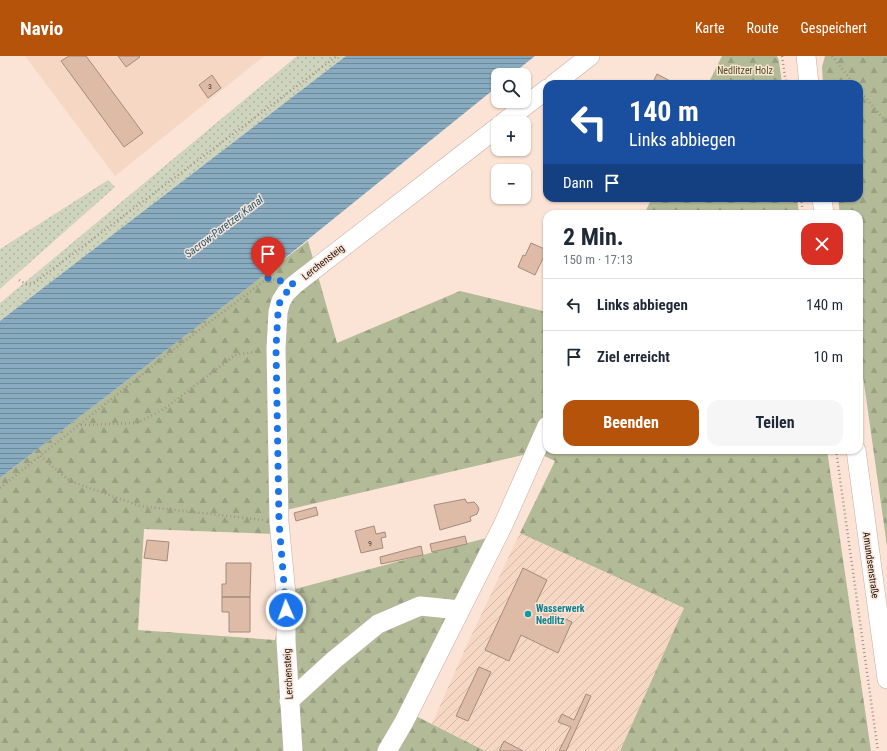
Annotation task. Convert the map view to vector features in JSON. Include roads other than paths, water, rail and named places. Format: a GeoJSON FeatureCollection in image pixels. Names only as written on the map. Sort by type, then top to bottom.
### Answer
{"type":"FeatureCollection","features":[{"type":"Feature","properties":{"kind":"street"},"geometry":{"type":"LineString","coordinates":[[559,80],[590,56]]}},
{"type":"Feature","properties":{"kind":"street"},"geometry":{"type":"LineString","coordinates":[[806,56],[809,80]]}},
{"type":"Feature","properties":{"kind":"street"},"geometry":{"type":"LineString","coordinates":[[512,116],[543,92]]}},
{"type":"Feature","properties":{"kind":"street","name":"Lerchensteig"},"geometry":{"type":"LineString","coordinates":[[293,751],[289,701],[286,594],[279,522],[276,348],[280,301],[294,284],[491,132]]}},
{"type":"Feature","properties":{"kind":"street"},"geometry":{"type":"LineString","coordinates":[[387,751],[404,722],[504,523],[543,435]]}},
{"type":"Feature","properties":{"kind":"street","name":"Amundsenstraße"},"geometry":{"type":"LineString","coordinates":[[857,454],[887,679]]}},
{"type":"Feature","properties":{"kind":"street"},"geometry":{"type":"LineString","coordinates":[[289,701],[334,660],[378,624],[420,606],[460,610]]}},
{"type":"Feature","properties":{"kind":"water","name":"Sacrow-Paretzer Kanal"},"geometry":{"type":"Polygon","coordinates":[[[346,56],[535,56],[520,68],[491,68],[491,92],[264,275],[0,478],[0,321],[346,56]]]}},
{"type":"Feature","properties":{"kind":"place","name":"Wasserwerk Nedlitz"},"geometry":{"type":"Point","coordinates":[528,614]}},
{"type":"Feature","properties":{"kind":"park label","name":"Nedlitzer Holz"},"geometry":{"type":"Point","coordinates":[745,70]}}]}
